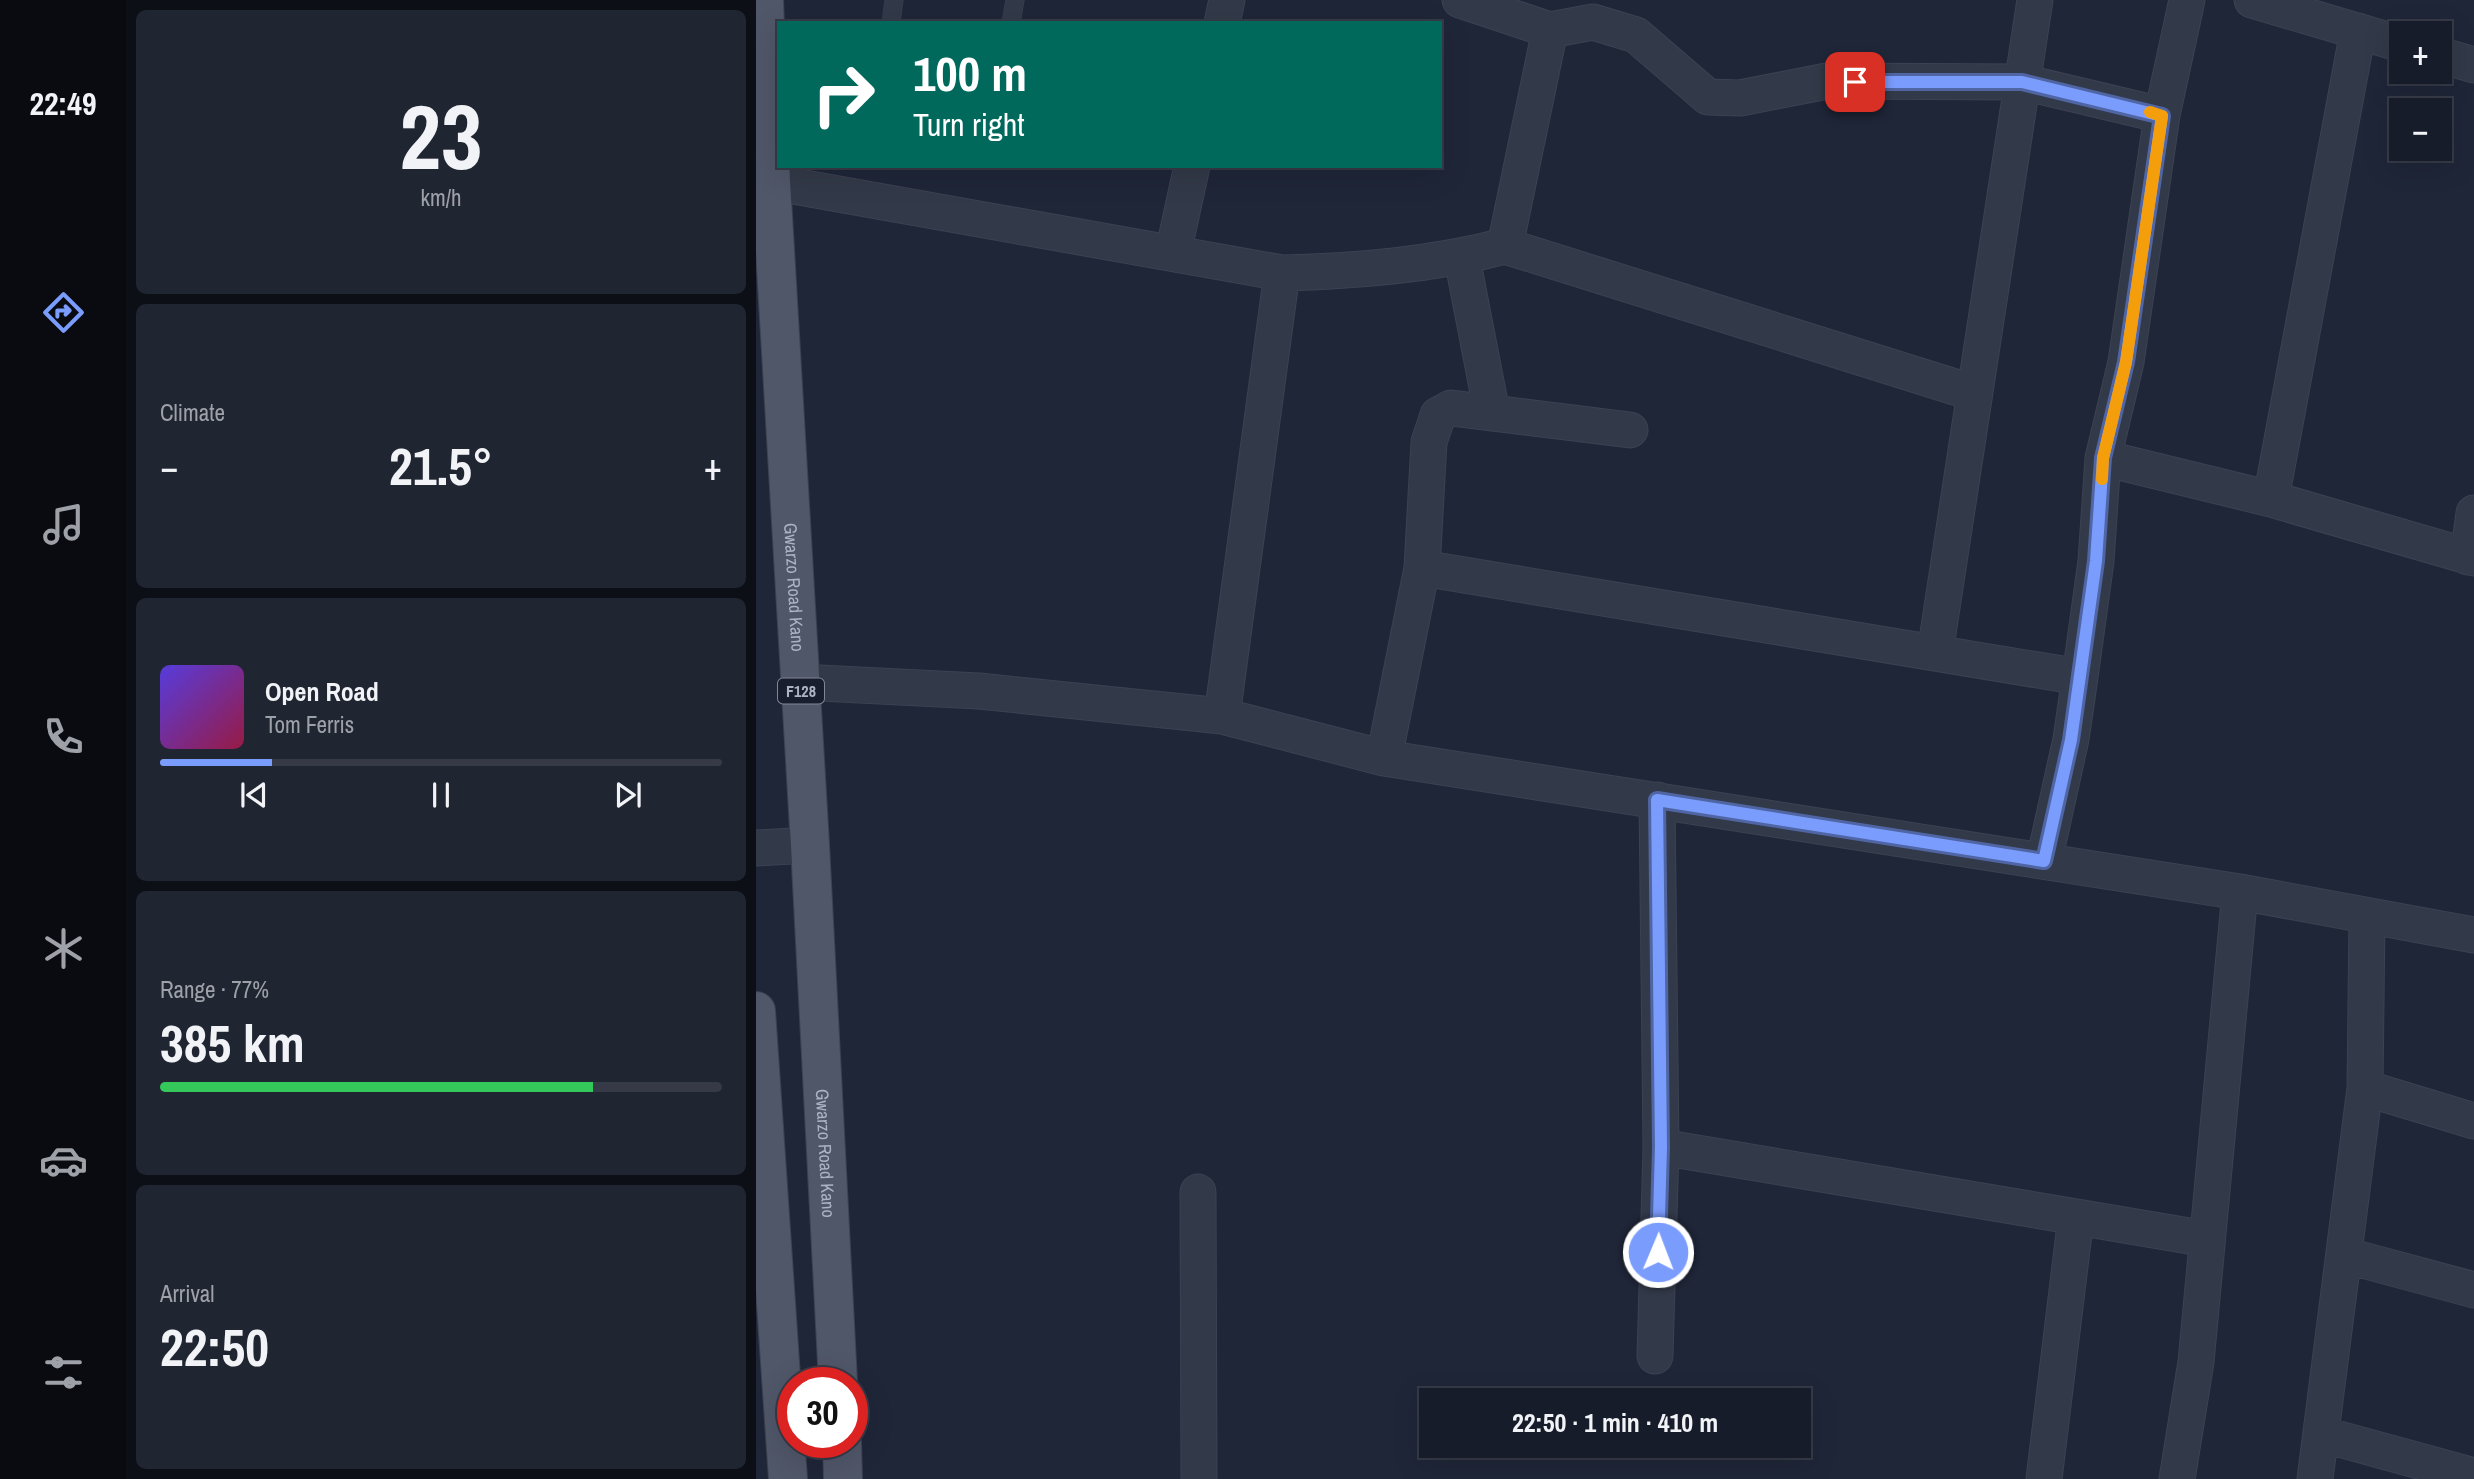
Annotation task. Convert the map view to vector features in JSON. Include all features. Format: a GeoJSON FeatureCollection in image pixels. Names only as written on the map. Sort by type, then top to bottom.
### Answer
{"type":"FeatureCollection","features":[{"type":"Feature","properties":{"kind":"main road","name":"Gwarzo Road Kano"},"geometry":{"type":"LineString","coordinates":[[764,0],[773,91],[771,182],[837,1367]]}},
{"type":"Feature","properties":{"kind":"main road"},"geometry":{"type":"LineString","coordinates":[[756,1011],[788,1479]]}},
{"type":"Feature","properties":{"kind":"main road"},"geometry":{"type":"LineString","coordinates":[[843,1458],[844,1479]]}},
{"type":"Feature","properties":{"kind":"street"},"geometry":{"type":"LineString","coordinates":[[1222,21],[1227,0]]}},
{"type":"Feature","properties":{"kind":"street"},"geometry":{"type":"LineString","coordinates":[[1460,0],[1550,30],[1593,22],[1636,35],[1708,97],[1740,98],[1827,82],[2022,82],[2162,116]]}},
{"type":"Feature","properties":{"kind":"street"},"geometry":{"type":"LineString","coordinates":[[1935,653],[2035,0]]}},
{"type":"Feature","properties":{"kind":"street"},"geometry":{"type":"LineString","coordinates":[[2044,861],[2071,740],[2096,561],[2103,458],[2126,362],[2162,116],[2187,0]]}},
{"type":"Feature","properties":{"kind":"street"},"geometry":{"type":"LineString","coordinates":[[2252,0],[2389,40]]}},
{"type":"Feature","properties":{"kind":"street"},"geometry":{"type":"LineString","coordinates":[[1505,246],[1550,30]]}},
{"type":"Feature","properties":{"kind":"street"},"geometry":{"type":"LineString","coordinates":[[2271,499],[2358,31]]}},
{"type":"Feature","properties":{"kind":"street"},"geometry":{"type":"LineString","coordinates":[[2452,59],[2474,65]]}},
{"type":"Feature","properties":{"kind":"street"},"geometry":{"type":"LineString","coordinates":[[1173,253],[1192,168]]}},
{"type":"Feature","properties":{"kind":"street"},"geometry":{"type":"LineString","coordinates":[[771,182],[1282,273],[1346,271],[1462,258],[1505,246],[1974,393]]}},
{"type":"Feature","properties":{"kind":"street"},"geometry":{"type":"LineString","coordinates":[[1462,258],[1492,413]]}},
{"type":"Feature","properties":{"kind":"street"},"geometry":{"type":"LineString","coordinates":[[1222,716],[1282,273]]}},
{"type":"Feature","properties":{"kind":"street"},"geometry":{"type":"LineString","coordinates":[[1384,758],[1422,568],[1429,442],[1438,415],[1451,408],[1630,430]]}},
{"type":"Feature","properties":{"kind":"street"},"geometry":{"type":"LineString","coordinates":[[2103,458],[2271,499],[2471,557],[2474,513]]}},
{"type":"Feature","properties":{"kind":"street"},"geometry":{"type":"LineString","coordinates":[[1422,568],[2080,677]]}},
{"type":"Feature","properties":{"kind":"street"},"geometry":{"type":"LineString","coordinates":[[800,682],[978,691],[1222,716],[1384,758],[2240,892],[2474,935]]}},
{"type":"Feature","properties":{"kind":"street"},"geometry":{"type":"LineString","coordinates":[[1656,1356],[1661,1147],[1657,800]]}},
{"type":"Feature","properties":{"kind":"street"},"geometry":{"type":"LineString","coordinates":[[756,848],[810,845]]}},
{"type":"Feature","properties":{"kind":"street"},"geometry":{"type":"LineString","coordinates":[[2177,1479],[2196,1362],[2240,892]]}},
{"type":"Feature","properties":{"kind":"street"},"geometry":{"type":"LineString","coordinates":[[2315,1479],[2365,1088],[2367,916]]}},
{"type":"Feature","properties":{"kind":"street"},"geometry":{"type":"LineString","coordinates":[[2365,1088],[2474,1121]]}},
{"type":"Feature","properties":{"kind":"street"},"geometry":{"type":"LineString","coordinates":[[1661,1147],[2207,1239]]}},
{"type":"Feature","properties":{"kind":"street"},"geometry":{"type":"LineString","coordinates":[[1198,1192],[1199,1479]]}},
{"type":"Feature","properties":{"kind":"street"},"geometry":{"type":"LineString","coordinates":[[2044,1479],[2076,1217]]}},
{"type":"Feature","properties":{"kind":"street"},"geometry":{"type":"LineString","coordinates":[[2344,1255],[2474,1290]]}},
{"type":"Feature","properties":{"kind":"street"},"geometry":{"type":"LineString","coordinates":[[2321,1434],[2474,1476]]}},
{"type":"Feature","properties":{"kind":"lane"},"geometry":{"type":"LineString","coordinates":[[891,21],[894,0]]}},
{"type":"Feature","properties":{"kind":"lane"},"geometry":{"type":"LineString","coordinates":[[1011,21],[1016,0]]}},
{"type":"Feature","properties":{"kind":"slow traffic"},"geometry":{"type":"LineString","coordinates":[[2102,479],[2103,458],[2126,362],[2162,116],[2150,112]]}},
{"type":"Feature","properties":{"kind":"route"},"geometry":{"type":"LineString","coordinates":[[1658,1252],[1661,1147],[1657,800],[2044,861],[2071,740],[2096,561],[2103,458],[2126,362],[2162,116],[2022,82],[1855,82]]}}]}
